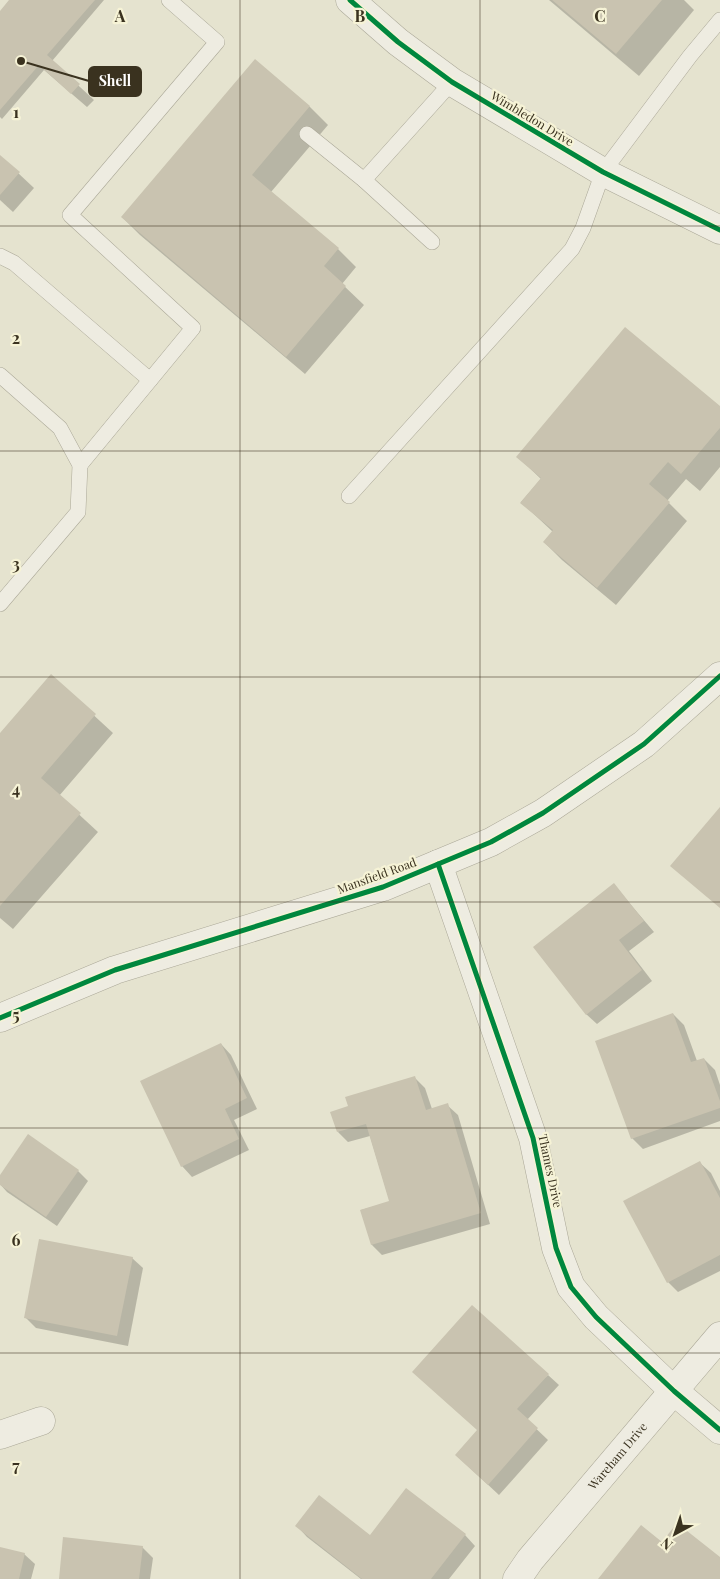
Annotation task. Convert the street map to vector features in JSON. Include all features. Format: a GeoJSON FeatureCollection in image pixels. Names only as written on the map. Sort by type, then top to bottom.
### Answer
{"type":"FeatureCollection","features":[{"type":"Feature","properties":{"kind":"street","name":"Wimbledon Drive"},"geometry":{"type":"LineString","coordinates":[[350,0],[398,42],[452,82],[603,172],[720,230]]}},
{"type":"Feature","properties":{"kind":"street","name":"Mansfield Road"},"geometry":{"type":"LineString","coordinates":[[4,1011],[115,970],[383,887],[491,842],[543,813],[644,744],[720,676]]}},
{"type":"Feature","properties":{"kind":"street","name":"Thames Drive"},"geometry":{"type":"LineString","coordinates":[[438,864],[533,1138],[556,1248],[571,1287],[596,1317],[674,1391],[720,1430]]}},
{"type":"Feature","properties":{"kind":"street","name":"Wareham Drive"},"geometry":{"type":"LineString","coordinates":[[518,1579],[530,1560],[720,1336]]}},
{"type":"Feature","properties":{"kind":"street"},"geometry":{"type":"LineString","coordinates":[[0,1436],[41,1421]]}},
{"type":"Feature","properties":{"kind":"lane"},"geometry":{"type":"LineString","coordinates":[[80,465],[193,328],[70,215],[217,42],[169,0]]}},
{"type":"Feature","properties":{"kind":"lane"},"geometry":{"type":"LineString","coordinates":[[349,496],[572,248],[583,228],[603,172],[690,56],[720,20]]}},
{"type":"Feature","properties":{"kind":"lane"},"geometry":{"type":"LineString","coordinates":[[364,180],[452,82]]}},
{"type":"Feature","properties":{"kind":"lane"},"geometry":{"type":"LineString","coordinates":[[307,134],[364,180],[432,242]]}},
{"type":"Feature","properties":{"kind":"lane"},"geometry":{"type":"LineString","coordinates":[[0,256],[14,263],[150,380]]}},
{"type":"Feature","properties":{"kind":"lane"},"geometry":{"type":"LineString","coordinates":[[0,375],[60,428],[80,465],[78,512],[0,604]]}},
{"type":"Feature","properties":{"kind":"building"},"geometry":{"type":"Polygon","coordinates":[[[9,0],[95,0],[47,55],[80,84],[71,94],[39,65],[0,110],[0,11],[9,0]]]}},
{"type":"Feature","properties":{"kind":"building"},"geometry":{"type":"Polygon","coordinates":[[[552,0],[662,0],[616,54],[552,0]]]}},
{"type":"Feature","properties":{"kind":"building"},"geometry":{"type":"Polygon","coordinates":[[[255,59],[310,106],[252,175],[339,248],[324,266],[346,286],[286,357],[121,217],[255,59]]]}},
{"type":"Feature","properties":{"kind":"building"},"geometry":{"type":"Polygon","coordinates":[[[0,155],[20,172],[0,195],[0,155]]]}},
{"type":"Feature","properties":{"kind":"building"},"geometry":{"type":"Polygon","coordinates":[[[625,327],[720,406],[720,428],[681,474],[668,462],[649,484],[670,502],[597,588],[543,542],[553,530],[520,503],[541,478],[516,457],[625,327]]]}},
{"type":"Feature","properties":{"kind":"building"},"geometry":{"type":"Polygon","coordinates":[[[51,674],[96,714],[41,778],[81,813],[0,906],[0,733],[51,674]]]}},
{"type":"Feature","properties":{"kind":"building"},"geometry":{"type":"Polygon","coordinates":[[[720,807],[720,908],[670,866],[720,807]]]}},
{"type":"Feature","properties":{"kind":"building"},"geometry":{"type":"Polygon","coordinates":[[[614,883],[644,921],[619,940],[642,970],[586,1015],[533,947],[614,883]]]}},
{"type":"Feature","properties":{"kind":"building"},"geometry":{"type":"Polygon","coordinates":[[[673,1013],[691,1062],[704,1058],[720,1101],[720,1108],[631,1139],[595,1041],[673,1013]]]}},
{"type":"Feature","properties":{"kind":"building"},"geometry":{"type":"Polygon","coordinates":[[[221,1043],[247,1098],[225,1109],[239,1139],[181,1167],[140,1081],[221,1043]]]}},
{"type":"Feature","properties":{"kind":"building"},"geometry":{"type":"Polygon","coordinates":[[[415,1076],[426,1110],[448,1103],[481,1213],[371,1245],[360,1210],[389,1201],[366,1124],[337,1132],[330,1112],[348,1106],[345,1097],[415,1076]]]}},
{"type":"Feature","properties":{"kind":"building"},"geometry":{"type":"Polygon","coordinates":[[[28,1134],[79,1170],[46,1217],[0,1185],[0,1175],[28,1134]]]}},
{"type":"Feature","properties":{"kind":"building"},"geometry":{"type":"Polygon","coordinates":[[[700,1161],[720,1198],[720,1255],[667,1283],[623,1201],[700,1161]]]}},
{"type":"Feature","properties":{"kind":"building"},"geometry":{"type":"Polygon","coordinates":[[[39,1239],[133,1257],[117,1336],[24,1318],[39,1239]]]}},
{"type":"Feature","properties":{"kind":"building"},"geometry":{"type":"Polygon","coordinates":[[[472,1305],[549,1374],[517,1409],[538,1428],[488,1485],[455,1455],[477,1430],[412,1372],[472,1305]]]}},
{"type":"Feature","properties":{"kind":"building"},"geometry":{"type":"Polygon","coordinates":[[[406,1488],[466,1534],[431,1579],[362,1579],[295,1526],[319,1495],[370,1535],[406,1488]]]}},
{"type":"Feature","properties":{"kind":"building"},"geometry":{"type":"Polygon","coordinates":[[[677,1523],[720,1557],[720,1579],[598,1579],[641,1525],[662,1542],[677,1523]]]}},
{"type":"Feature","properties":{"kind":"building"},"geometry":{"type":"Polygon","coordinates":[[[63,1537],[143,1546],[139,1579],[59,1579],[63,1537]]]}},
{"type":"Feature","properties":{"kind":"building"},"geometry":{"type":"Polygon","coordinates":[[[0,1547],[25,1553],[19,1579],[0,1579],[0,1547]]]}},
{"type":"Feature","properties":{"kind":"cycle path"},"geometry":{"type":"LineString","coordinates":[[350,0],[398,42],[452,82],[603,172],[720,230]]}},
{"type":"Feature","properties":{"kind":"cycle path"},"geometry":{"type":"LineString","coordinates":[[0,1018],[115,970],[383,887],[491,842],[543,813],[644,744],[720,676]]}},
{"type":"Feature","properties":{"kind":"cycle path"},"geometry":{"type":"LineString","coordinates":[[438,864],[533,1138],[556,1248],[571,1287],[596,1317],[674,1391],[720,1430]]}},
{"type":"Feature","properties":{"kind":"place","name":"Shell"},"geometry":{"type":"Point","coordinates":[21,61]}}]}
